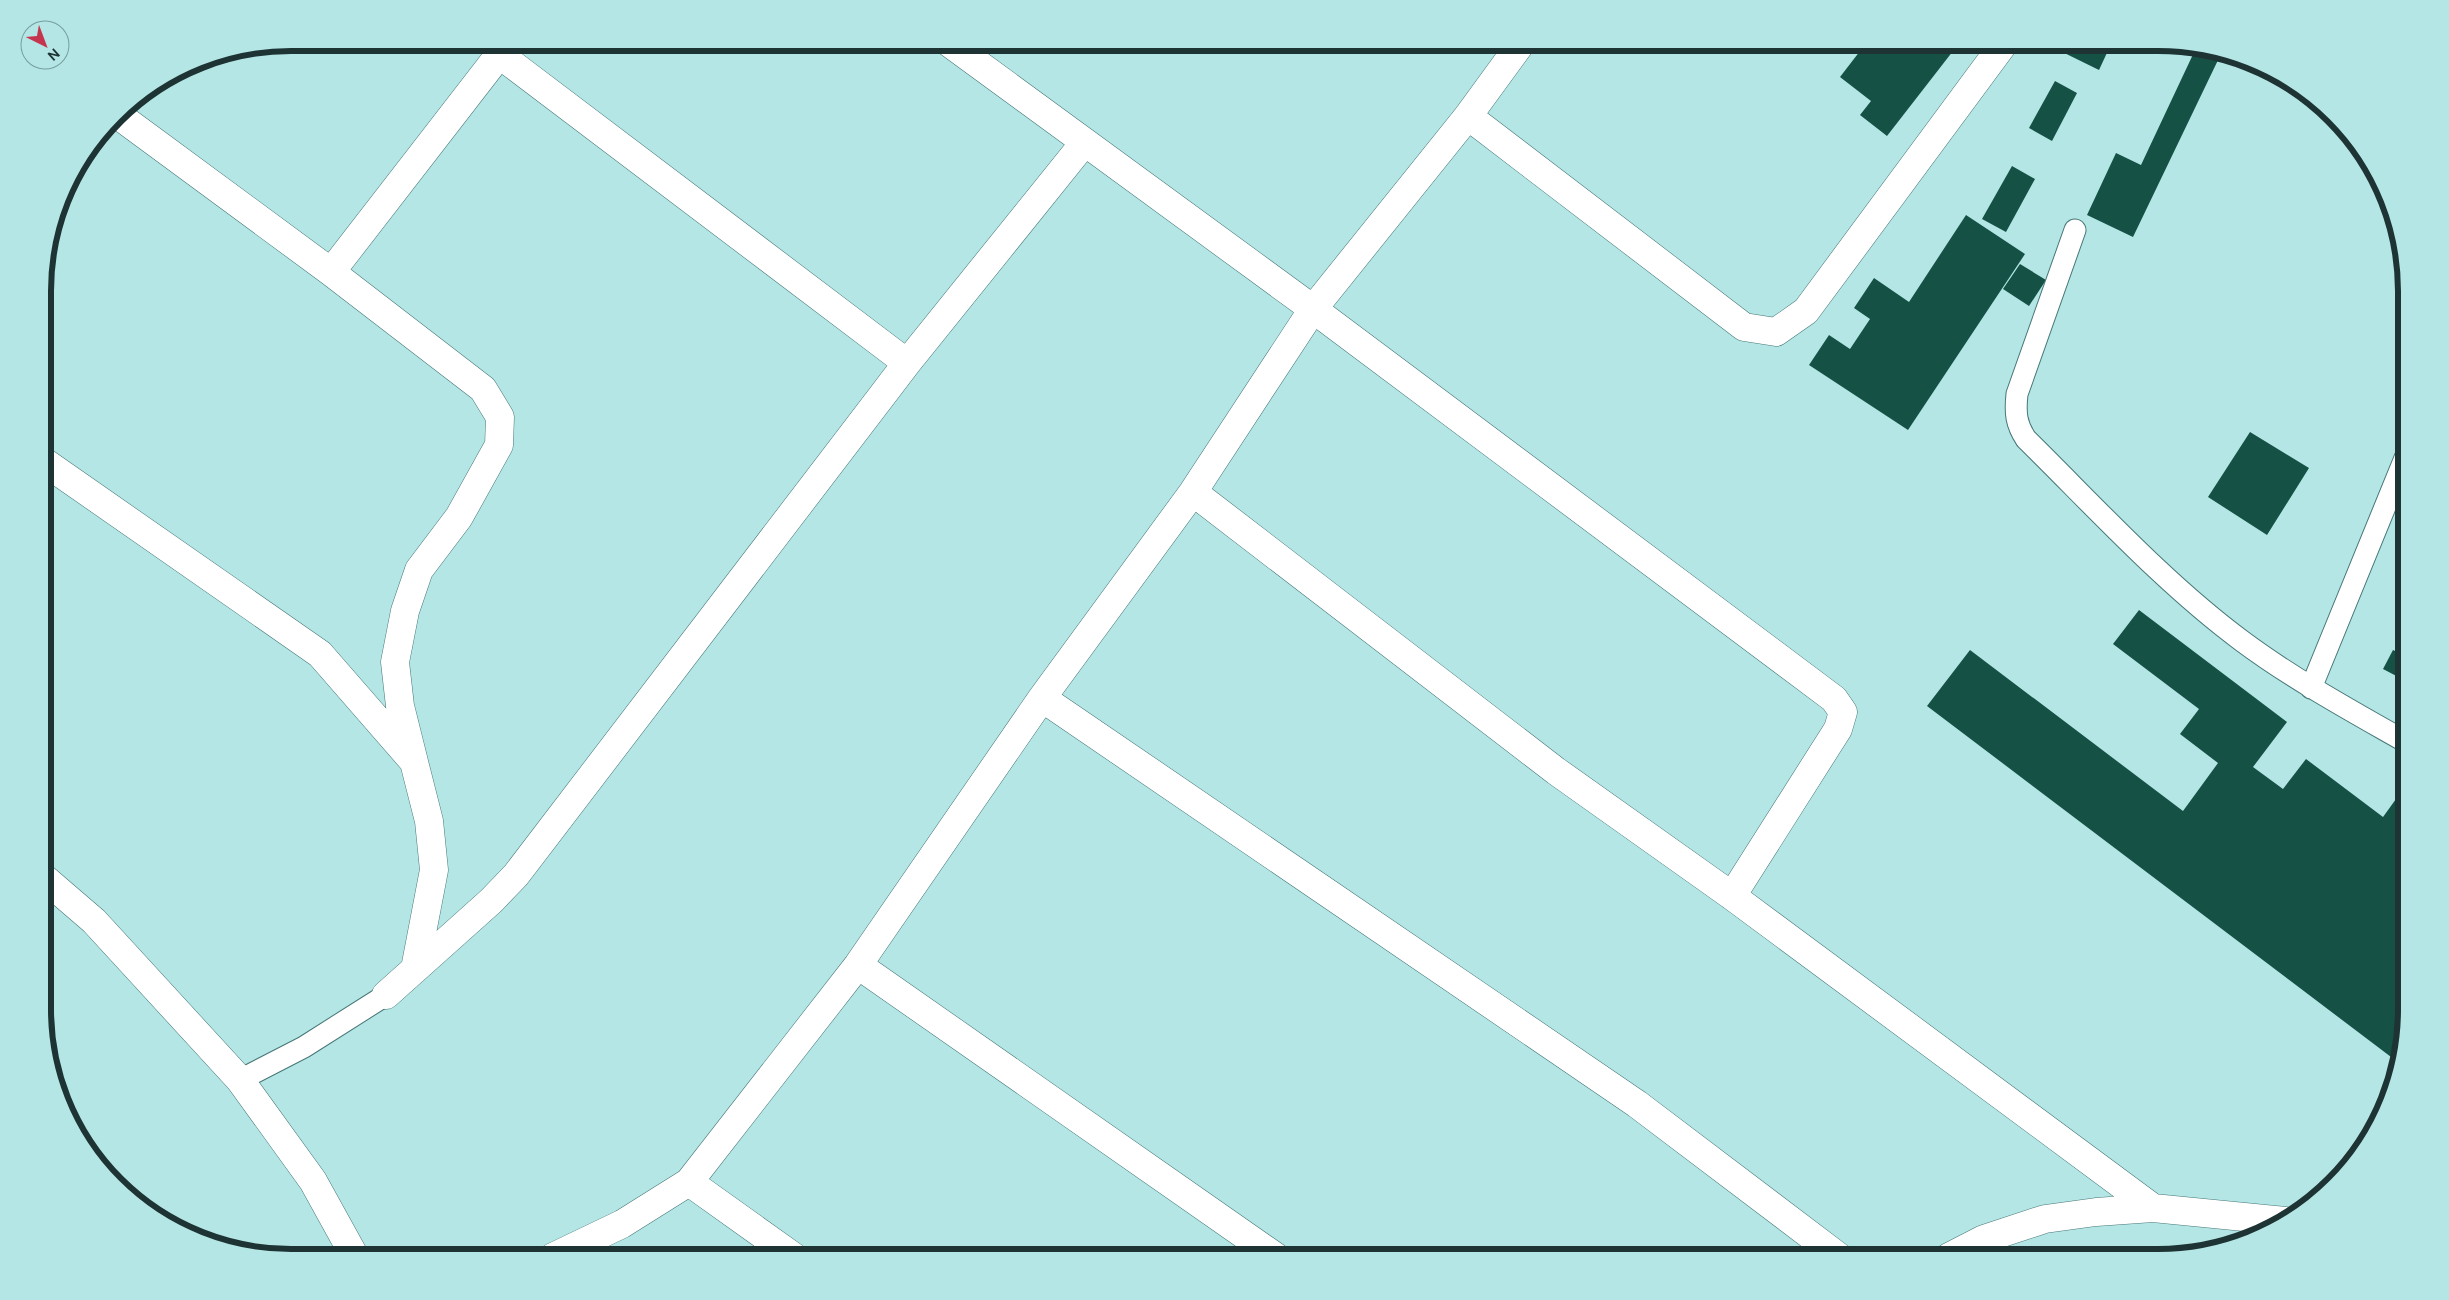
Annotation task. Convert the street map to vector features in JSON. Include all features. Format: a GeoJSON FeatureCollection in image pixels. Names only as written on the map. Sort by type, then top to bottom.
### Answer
{"type":"FeatureCollection","features":[{"type":"Feature","properties":{"kind":"street"},"geometry":{"type":"LineString","coordinates":[[331,272],[503,51]]}},
{"type":"Feature","properties":{"kind":"street"},"geometry":{"type":"LineString","coordinates":[[508,51],[907,363]]}},
{"type":"Feature","properties":{"kind":"street"},"geometry":{"type":"LineString","coordinates":[[960,51],[1313,309],[1834,699],[1843,712],[1838,728],[1732,896]]}},
{"type":"Feature","properties":{"kind":"street"},"geometry":{"type":"LineString","coordinates":[[570,1249],[622,1224],[688,1182],[858,964],[1042,698],[1193,492],[1313,309],[1468,116],[1515,51]]}},
{"type":"Feature","properties":{"kind":"street"},"geometry":{"type":"LineString","coordinates":[[1468,116],[1744,327],[1776,332],[1806,311],[1998,51]]}},
{"type":"Feature","properties":{"kind":"street"},"geometry":{"type":"LineString","coordinates":[[123,119],[331,272],[484,389],[500,417],[499,445],[459,517],[419,570],[405,611],[395,662],[400,706],[429,821],[434,870],[415,969]]}},
{"type":"Feature","properties":{"kind":"street"},"geometry":{"type":"LineString","coordinates":[[386,995],[491,901],[516,875],[907,363],[1084,143]]}},
{"type":"Feature","properties":{"kind":"street"},"geometry":{"type":"LineString","coordinates":[[51,466],[320,654],[414,762]]}},
{"type":"Feature","properties":{"kind":"street"},"geometry":{"type":"LineString","coordinates":[[1193,492],[1556,771],[1732,896],[2153,1208]]}},
{"type":"Feature","properties":{"kind":"street"},"geometry":{"type":"LineString","coordinates":[[1042,698],[1637,1104],[1828,1249]]}},
{"type":"Feature","properties":{"kind":"street"},"geometry":{"type":"LineString","coordinates":[[51,884],[94,921],[240,1080],[313,1181],[350,1249]]}},
{"type":"Feature","properties":{"kind":"street"},"geometry":{"type":"LineString","coordinates":[[858,964],[1265,1249]]}},
{"type":"Feature","properties":{"kind":"street"},"geometry":{"type":"LineString","coordinates":[[688,1182],[783,1249]]}},
{"type":"Feature","properties":{"kind":"street"},"geometry":{"type":"LineString","coordinates":[[1965,1249],[1984,1239],[2045,1219],[2096,1212],[2153,1208],[2272,1220]]}},
{"type":"Feature","properties":{"kind":"lane"},"geometry":{"type":"LineString","coordinates":[[2075,230],[2017,394],[2015,413],[2018,428],[2026,439],[2191,599],[2241,641],[2311,688],[2398,737]]}},
{"type":"Feature","properties":{"kind":"lane"},"geometry":{"type":"LineString","coordinates":[[2311,688],[2398,475]]}},
{"type":"Feature","properties":{"kind":"lane"},"geometry":{"type":"LineString","coordinates":[[240,1080],[304,1047],[386,995]]}},
{"type":"Feature","properties":{"kind":"building"},"geometry":{"type":"Polygon","coordinates":[[[1860,51],[1953,51],[1887,136],[1860,115],[1871,101],[1840,77],[1860,51]]]}},
{"type":"Feature","properties":{"kind":"building"},"geometry":{"type":"Polygon","coordinates":[[[2060,51],[2108,51],[2099,70],[2060,51]]]}},
{"type":"Feature","properties":{"kind":"building"},"geometry":{"type":"Polygon","coordinates":[[[2193,54],[2219,59],[2133,237],[2087,215],[2116,153],[2141,165],[2193,54]]]}},
{"type":"Feature","properties":{"kind":"building"},"geometry":{"type":"Polygon","coordinates":[[[2055,81],[2077,93],[2052,141],[2029,128],[2055,81]]]}},
{"type":"Feature","properties":{"kind":"building"},"geometry":{"type":"Polygon","coordinates":[[[2012,166],[2035,179],[2006,232],[1982,219],[2012,166]]]}},
{"type":"Feature","properties":{"kind":"building"},"geometry":{"type":"Polygon","coordinates":[[[1966,215],[2025,254],[1908,430],[1809,365],[1829,335],[1850,349],[1870,319],[1854,308],[1874,278],[1909,302],[1966,215]]]}},
{"type":"Feature","properties":{"kind":"building"},"geometry":{"type":"Polygon","coordinates":[[[2020,264],[2046,280],[2029,306],[2003,289],[2020,264]]]}},
{"type":"Feature","properties":{"kind":"building"},"geometry":{"type":"Polygon","coordinates":[[[2250,432],[2309,468],[2267,535],[2208,497],[2250,432]]]}},
{"type":"Feature","properties":{"kind":"building"},"geometry":{"type":"Polygon","coordinates":[[[2139,610],[2287,722],[2253,767],[2283,789],[2306,759],[2383,817],[2396,799],[2398,800],[2398,1009],[2396,1041],[2393,1058],[1927,706],[1970,650],[2183,811],[2218,763],[2180,734],[2199,709],[2113,644],[2139,610]]]}},
{"type":"Feature","properties":{"kind":"building"},"geometry":{"type":"Polygon","coordinates":[[[2393,650],[2398,652],[2398,677],[2383,669],[2393,650]]]}}]}
